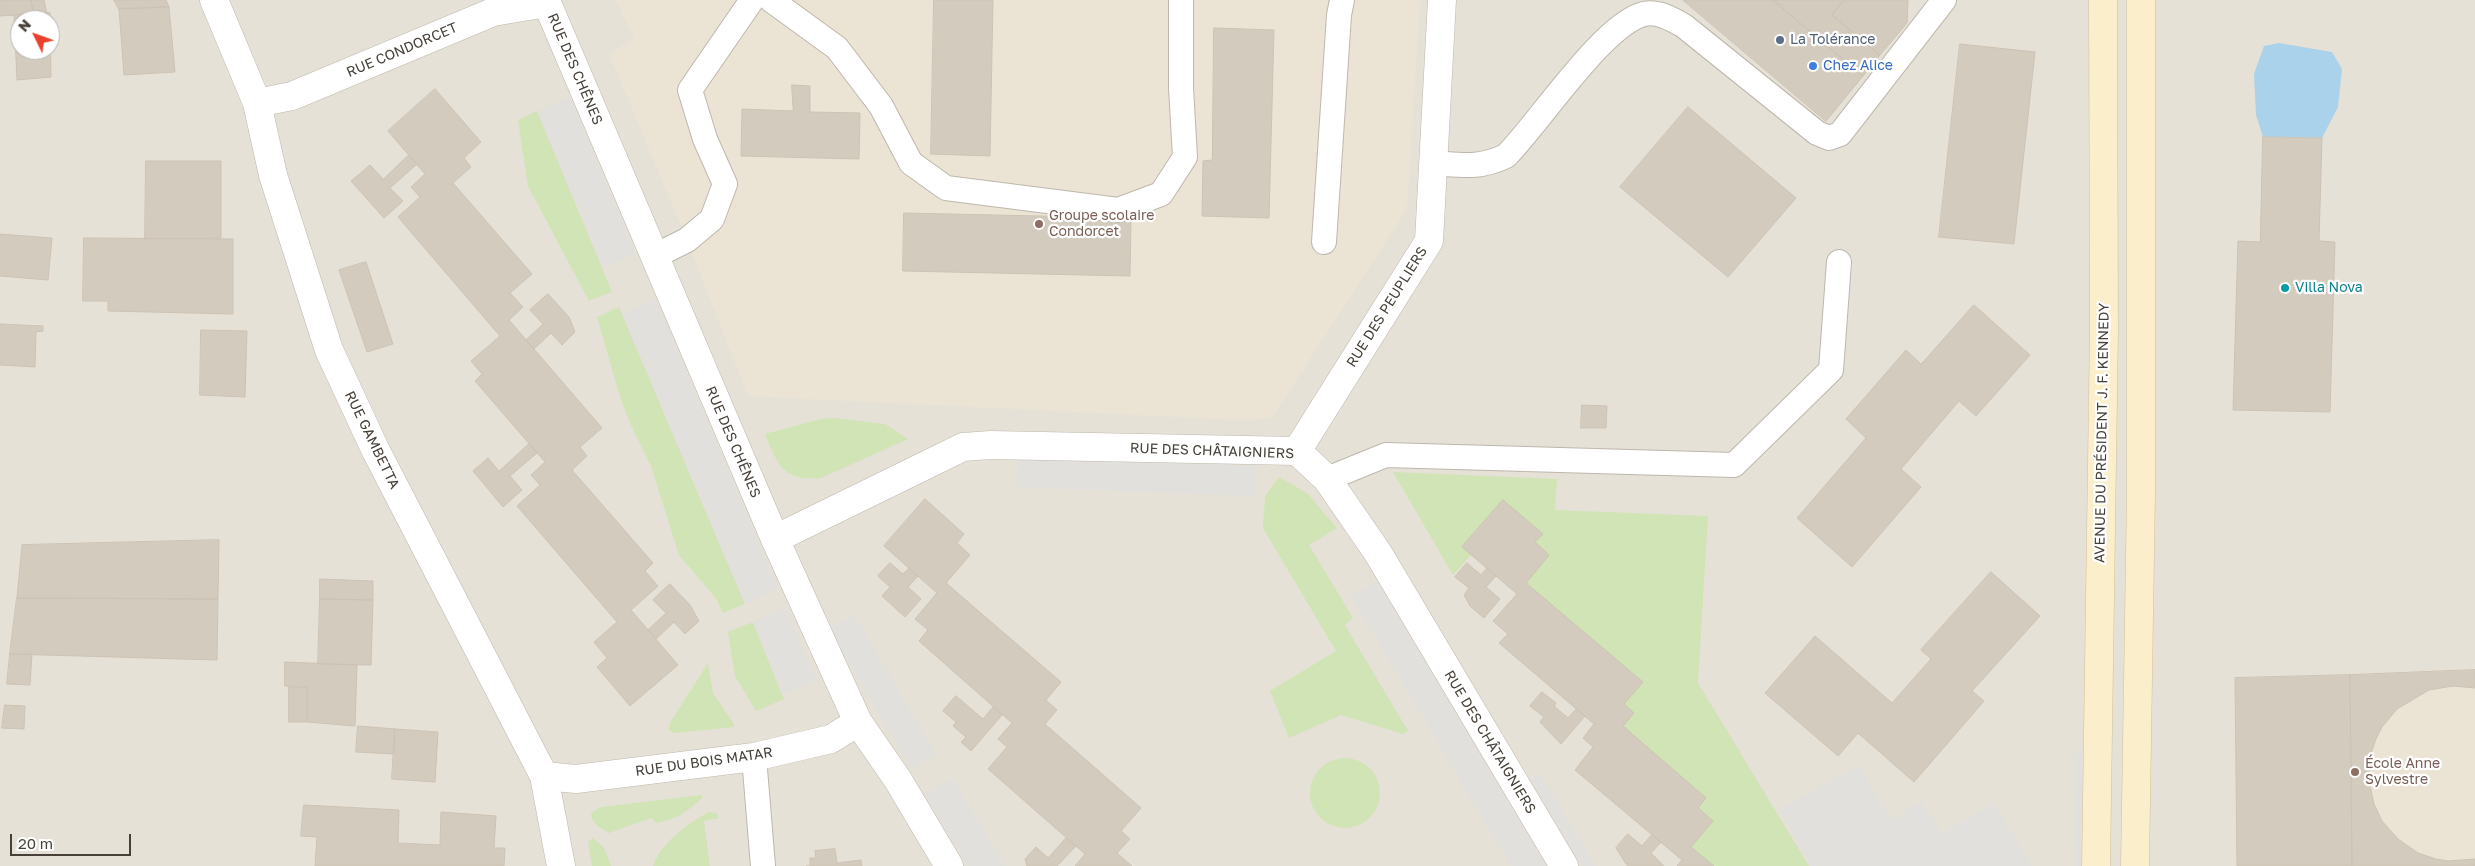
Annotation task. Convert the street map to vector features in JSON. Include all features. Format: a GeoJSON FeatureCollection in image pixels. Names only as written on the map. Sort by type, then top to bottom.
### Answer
{"type":"FeatureCollection","features":[{"type":"Feature","properties":{"kind":"main road","name":"AVENUE DU PRÉSIDENT J. F. KENNEDY"},"geometry":{"type":"LineString","coordinates":[[2096,866],[2104,329],[2103,0]]}},
{"type":"Feature","properties":{"kind":"main road"},"geometry":{"type":"LineString","coordinates":[[2135,866],[2141,492],[2142,0]]}},
{"type":"Feature","properties":{"kind":"street","name":"RUE GAMBETTA"},"geometry":{"type":"LineString","coordinates":[[214,0],[258,103],[273,176],[329,350],[375,449],[544,776],[561,866]]}},
{"type":"Feature","properties":{"kind":"street","name":"RUE DES PEUPLIERS"},"geometry":{"type":"LineString","coordinates":[[1297,451],[1429,241],[1442,0]]}},
{"type":"Feature","properties":{"kind":"street","name":"RUE CONDORCET"},"geometry":{"type":"LineString","coordinates":[[258,103],[292,96],[493,12],[550,1]]}},
{"type":"Feature","properties":{"kind":"street","name":"RUE DES CHÊNES"},"geometry":{"type":"LineString","coordinates":[[550,1],[655,256],[775,539],[858,722],[898,780],[949,866]]}},
{"type":"Feature","properties":{"kind":"street","name":"RUE DES CHÂTAIGNIERS"},"geometry":{"type":"LineString","coordinates":[[775,539],[963,447],[991,445],[1297,451],[1327,479],[1378,553],[1564,866]]}},
{"type":"Feature","properties":{"kind":"street","name":"RUE DU BOIS MATAR"},"geometry":{"type":"LineString","coordinates":[[544,776],[576,779],[754,757],[831,739],[858,722]]}},
{"type":"Feature","properties":{"kind":"lane"},"geometry":{"type":"LineString","coordinates":[[655,256],[687,240],[712,219],[716,210],[725,184],[705,139],[690,90],[752,0]]}},
{"type":"Feature","properties":{"kind":"lane"},"geometry":{"type":"LineString","coordinates":[[771,0],[837,48],[881,106],[911,163],[946,188],[1118,210],[1160,194],[1185,157],[1181,88],[1181,0]]}},
{"type":"Feature","properties":{"kind":"lane"},"geometry":{"type":"LineString","coordinates":[[1324,242],[1339,15],[1342,0]]}},
{"type":"Feature","properties":{"kind":"lane"},"geometry":{"type":"LineString","coordinates":[[1433,163],[1467,166],[1488,165],[1506,156],[1606,37],[1628,20],[1646,13],[1667,16],[1684,26],[1817,133],[1829,138],[1840,134],[1944,0]]}},
{"type":"Feature","properties":{"kind":"lane"},"geometry":{"type":"LineString","coordinates":[[1327,479],[1386,455],[1734,465],[1831,370],[1839,262]]}},
{"type":"Feature","properties":{"kind":"lane"},"geometry":{"type":"LineString","coordinates":[[754,757],[763,866]]}},
{"type":"Feature","properties":{"kind":"shaded area"},"geometry":{"type":"Polygon","coordinates":[[[0,0],[2475,0],[2475,866],[0,866],[0,0]]]}},
{"type":"Feature","properties":{"kind":"shaded area","name":"Groupe scolaire Condorcet"},"geometry":{"type":"Polygon","coordinates":[[[616,0],[1420,0],[1407,209],[1272,418],[1240,420],[748,396],[687,240],[609,54],[634,39],[616,0]]]}},
{"type":"Feature","properties":{"kind":"shaded area"},"geometry":{"type":"Polygon","coordinates":[[[570,97],[636,254],[603,268],[537,111],[570,97]]]}},
{"type":"Feature","properties":{"kind":"shaded area"},"geometry":{"type":"Polygon","coordinates":[[[656,299],[778,589],[745,604],[622,314],[656,299]]]}},
{"type":"Feature","properties":{"kind":"shaded area"},"geometry":{"type":"Polygon","coordinates":[[[1018,456],[1256,466],[1254,496],[1017,487],[1018,456]]]}},
{"type":"Feature","properties":{"kind":"shaded area"},"geometry":{"type":"Polygon","coordinates":[[[1377,581],[1546,866],[1511,866],[1351,596],[1377,581]]]}},
{"type":"Feature","properties":{"kind":"shaded area"},"geometry":{"type":"Polygon","coordinates":[[[786,608],[816,680],[782,695],[753,622],[786,608]]]}},
{"type":"Feature","properties":{"kind":"shaded area"},"geometry":{"type":"Polygon","coordinates":[[[854,614],[936,755],[911,769],[829,629],[854,614]]]}},
{"type":"Feature","properties":{"kind":"shaded area","name":"École Anne Sylvestre"},"geometry":{"type":"Polygon","coordinates":[[[2475,670],[2475,866],[2237,866],[2235,678],[2475,670]]]}},
{"type":"Feature","properties":{"kind":"shaded area"},"geometry":{"type":"Polygon","coordinates":[[[2085,749],[2086,866],[2075,866],[2074,756],[2085,749]]]}},
{"type":"Feature","properties":{"kind":"shaded area"},"geometry":{"type":"Polygon","coordinates":[[[1859,765],[1891,820],[1922,801],[1942,834],[1994,803],[2032,866],[1812,866],[1778,810],[1859,765]]]}},
{"type":"Feature","properties":{"kind":"shaded area"},"geometry":{"type":"Polygon","coordinates":[[[1540,773],[1596,866],[1582,866],[1530,779],[1540,773]]]}},
{"type":"Feature","properties":{"kind":"shaded area"},"geometry":{"type":"Polygon","coordinates":[[[952,778],[1006,866],[968,866],[925,795],[952,778]]]}},
{"type":"Feature","properties":{"kind":"green space"},"geometry":{"type":"Polygon","coordinates":[[[537,111],[612,292],[589,301],[528,186],[518,120],[537,111]]]}},
{"type":"Feature","properties":{"kind":"green space"},"geometry":{"type":"Polygon","coordinates":[[[619,307],[745,604],[723,613],[716,598],[679,555],[651,466],[630,423],[620,397],[597,317],[619,307]]]}},
{"type":"Feature","properties":{"kind":"green space"},"geometry":{"type":"Polygon","coordinates":[[[835,418],[885,424],[908,439],[821,478],[798,477],[784,469],[778,462],[765,434],[821,419],[835,418]]]}},
{"type":"Feature","properties":{"kind":"green space"},"geometry":{"type":"Polygon","coordinates":[[[1393,472],[1557,479],[1555,510],[1708,516],[1698,683],[1809,866],[1714,866],[1691,847],[1713,821],[1698,808],[1706,798],[1623,726],[1624,704],[1642,682],[1526,583],[1549,555],[1535,542],[1543,534],[1503,500],[1471,555],[1453,575],[1393,472]]]}},
{"type":"Feature","properties":{"kind":"green space"},"geometry":{"type":"Polygon","coordinates":[[[1279,477],[1307,493],[1337,528],[1309,545],[1353,618],[1345,625],[1408,731],[1403,734],[1341,715],[1289,738],[1270,691],[1336,651],[1263,528],[1265,496],[1279,477]]]}},
{"type":"Feature","properties":{"kind":"green space"},"geometry":{"type":"Polygon","coordinates":[[[753,622],[784,699],[756,711],[735,676],[728,632],[753,622]]]}},
{"type":"Feature","properties":{"kind":"green space"},"geometry":{"type":"Polygon","coordinates":[[[708,663],[713,693],[734,724],[734,727],[674,733],[669,730],[670,723],[708,663]]]}},
{"type":"Feature","properties":{"kind":"green space"},"geometry":{"type":"Polygon","coordinates":[[[1352,758],[1365,764],[1374,773],[1378,779],[1380,793],[1378,807],[1370,818],[1359,826],[1338,828],[1331,826],[1320,818],[1312,807],[1310,786],[1312,779],[1320,768],[1331,760],[1352,758]]]}},
{"type":"Feature","properties":{"kind":"green space"},"geometry":{"type":"Polygon","coordinates":[[[701,795],[703,797],[692,807],[671,819],[657,823],[651,818],[609,833],[595,823],[591,814],[602,807],[701,795]]]}},
{"type":"Feature","properties":{"kind":"green space"},"geometry":{"type":"Polygon","coordinates":[[[709,812],[716,813],[719,818],[704,821],[710,866],[653,866],[662,849],[676,835],[692,822],[709,812]]]}},
{"type":"Feature","properties":{"kind":"green space"},"geometry":{"type":"Polygon","coordinates":[[[593,838],[604,848],[611,866],[592,866],[588,842],[593,838]]]}},
{"type":"Feature","properties":{"kind":"water"},"geometry":{"type":"Polygon","coordinates":[[[2279,43],[2332,52],[2342,69],[2338,107],[2322,138],[2263,137],[2256,115],[2254,74],[2264,46],[2279,43]]]}},
{"type":"Feature","properties":{"kind":"building"},"geometry":{"type":"Polygon","coordinates":[[[0,0],[31,0],[33,10],[10,10],[10,15],[0,16],[0,0]]]}},
{"type":"Feature","properties":{"kind":"building"},"geometry":{"type":"Polygon","coordinates":[[[31,0],[44,0],[46,10],[33,10],[31,0]]]}},
{"type":"Feature","properties":{"kind":"building"},"geometry":{"type":"Polygon","coordinates":[[[114,0],[166,0],[169,7],[119,9],[114,0]]]}},
{"type":"Feature","properties":{"kind":"building"},"geometry":{"type":"Polygon","coordinates":[[[934,0],[993,0],[990,156],[931,154],[934,0]]]}},
{"type":"Feature","properties":{"kind":"building"},"geometry":{"type":"Polygon","coordinates":[[[1683,0],[1773,0],[1863,76],[1826,121],[1683,0]]]}},
{"type":"Feature","properties":{"kind":"building"},"geometry":{"type":"Polygon","coordinates":[[[1773,0],[1844,0],[1832,15],[1880,55],[1863,76],[1773,0]]]}},
{"type":"Feature","properties":{"kind":"building"},"geometry":{"type":"Polygon","coordinates":[[[1844,0],[1908,0],[1907,23],[1880,55],[1832,15],[1844,0]]]}},
{"type":"Feature","properties":{"kind":"building"},"geometry":{"type":"Polygon","coordinates":[[[169,7],[175,72],[124,75],[119,9],[169,7]]]}},
{"type":"Feature","properties":{"kind":"building"},"geometry":{"type":"Polygon","coordinates":[[[1214,28],[1274,30],[1269,218],[1202,216],[1203,161],[1212,160],[1214,28]]]}},
{"type":"Feature","properties":{"kind":"building"},"geometry":{"type":"Polygon","coordinates":[[[1960,44],[2035,52],[2014,244],[1939,237],[1960,44]]]}},
{"type":"Feature","properties":{"kind":"building"},"geometry":{"type":"Polygon","coordinates":[[[16,60],[51,60],[51,77],[17,80],[16,60]]]}},
{"type":"Feature","properties":{"kind":"building"},"geometry":{"type":"Polygon","coordinates":[[[792,85],[810,86],[810,112],[860,113],[859,159],[741,156],[742,109],[793,111],[792,85]]]}},
{"type":"Feature","properties":{"kind":"building"},"geometry":{"type":"Polygon","coordinates":[[[435,89],[481,142],[464,158],[471,167],[453,183],[532,274],[510,293],[523,307],[509,320],[602,428],[580,447],[587,456],[572,470],[653,563],[645,571],[658,586],[631,610],[678,665],[630,706],[597,667],[607,658],[594,642],[617,622],[517,506],[540,485],[531,475],[545,462],[475,381],[482,374],[471,361],[500,336],[398,217],[420,197],[411,187],[425,174],[388,131],[435,89]]]}},
{"type":"Feature","properties":{"kind":"building"},"geometry":{"type":"Polygon","coordinates":[[[1688,107],[1796,198],[1728,277],[1620,187],[1688,107]]]}},
{"type":"Feature","properties":{"kind":"building","name":"Villa Nova"},"geometry":{"type":"Polygon","coordinates":[[[2263,137],[2322,138],[2319,241],[2335,242],[2330,412],[2233,410],[2238,241],[2260,242],[2263,137]]]}},
{"type":"Feature","properties":{"kind":"building"},"geometry":{"type":"Polygon","coordinates":[[[409,155],[417,164],[390,188],[403,201],[384,218],[351,181],[370,165],[383,179],[409,155]]]}},
{"type":"Feature","properties":{"kind":"building"},"geometry":{"type":"Polygon","coordinates":[[[146,161],[221,161],[221,238],[145,239],[146,161]]]}},
{"type":"Feature","properties":{"kind":"building"},"geometry":{"type":"Polygon","coordinates":[[[904,213],[1131,218],[1130,276],[903,271],[904,213]]]}},
{"type":"Feature","properties":{"kind":"building"},"geometry":{"type":"Polygon","coordinates":[[[0,234],[52,238],[48,280],[0,276],[0,234]]]}},
{"type":"Feature","properties":{"kind":"building"},"geometry":{"type":"Polygon","coordinates":[[[84,238],[233,239],[233,314],[108,311],[108,301],[83,301],[84,238]]]}},
{"type":"Feature","properties":{"kind":"building"},"geometry":{"type":"Polygon","coordinates":[[[366,262],[393,344],[367,352],[339,270],[366,262]]]}},
{"type":"Feature","properties":{"kind":"building"},"geometry":{"type":"Polygon","coordinates":[[[548,294],[569,317],[575,332],[562,345],[551,333],[534,349],[526,340],[543,324],[530,310],[548,294]]]}},
{"type":"Feature","properties":{"kind":"building"},"geometry":{"type":"Polygon","coordinates":[[[1974,305],[2030,355],[1976,416],[1959,401],[1901,469],[1921,487],[1852,567],[1797,518],[1866,438],[1846,419],[1906,350],[1921,364],[1974,305]]]}},
{"type":"Feature","properties":{"kind":"building"},"geometry":{"type":"Polygon","coordinates":[[[0,324],[43,326],[43,331],[36,332],[35,367],[0,365],[0,324]]]}},
{"type":"Feature","properties":{"kind":"building"},"geometry":{"type":"Polygon","coordinates":[[[201,330],[247,331],[245,397],[200,395],[201,330]]]}},
{"type":"Feature","properties":{"kind":"building"},"geometry":{"type":"Polygon","coordinates":[[[1582,405],[1607,406],[1606,428],[1581,428],[1582,405]]]}},
{"type":"Feature","properties":{"kind":"building"},"geometry":{"type":"Polygon","coordinates":[[[529,444],[537,453],[510,476],[522,490],[503,507],[473,471],[488,458],[499,471],[529,444]]]}},
{"type":"Feature","properties":{"kind":"building"},"geometry":{"type":"Polygon","coordinates":[[[925,499],[964,534],[957,543],[970,555],[946,583],[1061,682],[1046,700],[1057,710],[1045,724],[1141,808],[1121,831],[1130,839],[1117,853],[1132,866],[1075,866],[1085,854],[988,769],[1007,747],[998,739],[1012,723],[919,641],[928,630],[915,619],[937,593],[884,546],[925,499]]]}},
{"type":"Feature","properties":{"kind":"building"},"geometry":{"type":"Polygon","coordinates":[[[1503,500],[1543,534],[1535,542],[1549,555],[1526,583],[1643,682],[1624,704],[1634,713],[1623,726],[1706,798],[1698,808],[1713,821],[1691,847],[1714,866],[1677,866],[1682,860],[1575,770],[1593,747],[1583,738],[1594,724],[1499,643],[1508,634],[1493,621],[1517,594],[1462,547],[1503,500]]]}},
{"type":"Feature","properties":{"kind":"building"},"geometry":{"type":"Polygon","coordinates":[[[219,540],[218,599],[17,598],[22,545],[219,540]]]}},
{"type":"Feature","properties":{"kind":"building"},"geometry":{"type":"Polygon","coordinates":[[[890,563],[903,574],[909,568],[918,576],[908,587],[921,599],[905,617],[882,596],[890,587],[878,576],[890,563]]]}},
{"type":"Feature","properties":{"kind":"building"},"geometry":{"type":"Polygon","coordinates":[[[1467,563],[1481,575],[1487,568],[1496,576],[1486,587],[1500,599],[1484,618],[1470,606],[1464,595],[1469,588],[1455,577],[1467,563]]]}},
{"type":"Feature","properties":{"kind":"building"},"geometry":{"type":"Polygon","coordinates":[[[1991,572],[2040,616],[1972,691],[1984,701],[1914,782],[1858,733],[1838,756],[1765,693],[1815,636],[1892,703],[1931,659],[1921,650],[1991,572]]]}},
{"type":"Feature","properties":{"kind":"building"},"geometry":{"type":"Polygon","coordinates":[[[320,579],[373,581],[373,600],[320,599],[320,579]]]}},
{"type":"Feature","properties":{"kind":"building"},"geometry":{"type":"Polygon","coordinates":[[[670,584],[690,605],[699,621],[685,634],[674,622],[656,639],[648,630],[666,613],[653,600],[670,584]]]}},
{"type":"Feature","properties":{"kind":"building"},"geometry":{"type":"Polygon","coordinates":[[[17,598],[218,599],[217,660],[10,654],[17,598]]]}},
{"type":"Feature","properties":{"kind":"building"},"geometry":{"type":"Polygon","coordinates":[[[320,599],[373,600],[371,665],[318,664],[320,599]]]}},
{"type":"Feature","properties":{"kind":"building"},"geometry":{"type":"Polygon","coordinates":[[[10,654],[32,654],[30,685],[7,684],[10,654]]]}},
{"type":"Feature","properties":{"kind":"building"},"geometry":{"type":"Polygon","coordinates":[[[285,662],[357,665],[355,726],[307,722],[307,687],[285,686],[285,662]]]}},
{"type":"Feature","properties":{"kind":"building"},"geometry":{"type":"Polygon","coordinates":[[[2475,670],[2475,688],[2453,686],[2429,690],[2397,709],[2382,727],[2376,739],[2370,756],[2369,781],[2374,804],[2382,821],[2398,839],[2418,853],[2436,859],[2448,861],[2475,859],[2475,866],[2352,866],[2350,675],[2475,670]]]}},
{"type":"Feature","properties":{"kind":"building"},"geometry":{"type":"Polygon","coordinates":[[[2350,675],[2352,866],[2237,866],[2235,678],[2350,675]]]}},
{"type":"Feature","properties":{"kind":"building"},"geometry":{"type":"Polygon","coordinates":[[[289,687],[307,687],[307,722],[289,722],[289,687]]]}},
{"type":"Feature","properties":{"kind":"building"},"geometry":{"type":"Polygon","coordinates":[[[1542,692],[1556,703],[1554,706],[1568,718],[1576,709],[1585,716],[1561,744],[1540,722],[1544,717],[1530,706],[1542,692]]]}},
{"type":"Feature","properties":{"kind":"building"},"geometry":{"type":"Polygon","coordinates":[[[956,696],[983,719],[993,707],[1002,715],[971,751],[961,742],[966,737],[953,726],[956,722],[943,711],[956,696]]]}},
{"type":"Feature","properties":{"kind":"building"},"geometry":{"type":"Polygon","coordinates":[[[5,705],[25,706],[24,729],[2,728],[5,705]]]}},
{"type":"Feature","properties":{"kind":"building"},"geometry":{"type":"Polygon","coordinates":[[[358,726],[395,729],[394,754],[356,752],[358,726]]]}},
{"type":"Feature","properties":{"kind":"building"},"geometry":{"type":"Polygon","coordinates":[[[395,729],[438,732],[435,782],[392,779],[395,729]]]}},
{"type":"Feature","properties":{"kind":"building"},"geometry":{"type":"Polygon","coordinates":[[[304,805],[399,810],[398,843],[440,845],[441,812],[496,816],[494,848],[505,848],[504,866],[315,866],[317,837],[301,836],[304,805]]]}},
{"type":"Feature","properties":{"kind":"building"},"geometry":{"type":"Polygon","coordinates":[[[1628,834],[1642,846],[1652,834],[1661,842],[1651,853],[1664,866],[1629,866],[1626,864],[1616,848],[1628,834]]]}},
{"type":"Feature","properties":{"kind":"building"},"geometry":{"type":"Polygon","coordinates":[[[1066,838],[1076,846],[1057,866],[1027,866],[1025,859],[1036,847],[1048,858],[1066,838]]]}},
{"type":"Feature","properties":{"kind":"building"},"geometry":{"type":"Polygon","coordinates":[[[835,849],[837,863],[861,860],[862,866],[810,866],[810,858],[816,858],[815,851],[835,849]]]}},
{"type":"Feature","properties":{"kind":"place","name":"La Tolérance"},"geometry":{"type":"Point","coordinates":[1780,40]}},
{"type":"Feature","properties":{"kind":"place","name":"Chez Alice"},"geometry":{"type":"Point","coordinates":[1813,66]}},
{"type":"Feature","properties":{"kind":"place","name":"Groupe scolaire Condorcet"},"geometry":{"type":"Point","coordinates":[1039,224]}},
{"type":"Feature","properties":{"kind":"place","name":"Villa Nova"},"geometry":{"type":"Point","coordinates":[2285,288]}},
{"type":"Feature","properties":{"kind":"place","name":"École Anne Sylvestre"},"geometry":{"type":"Point","coordinates":[2355,772]}}]}
